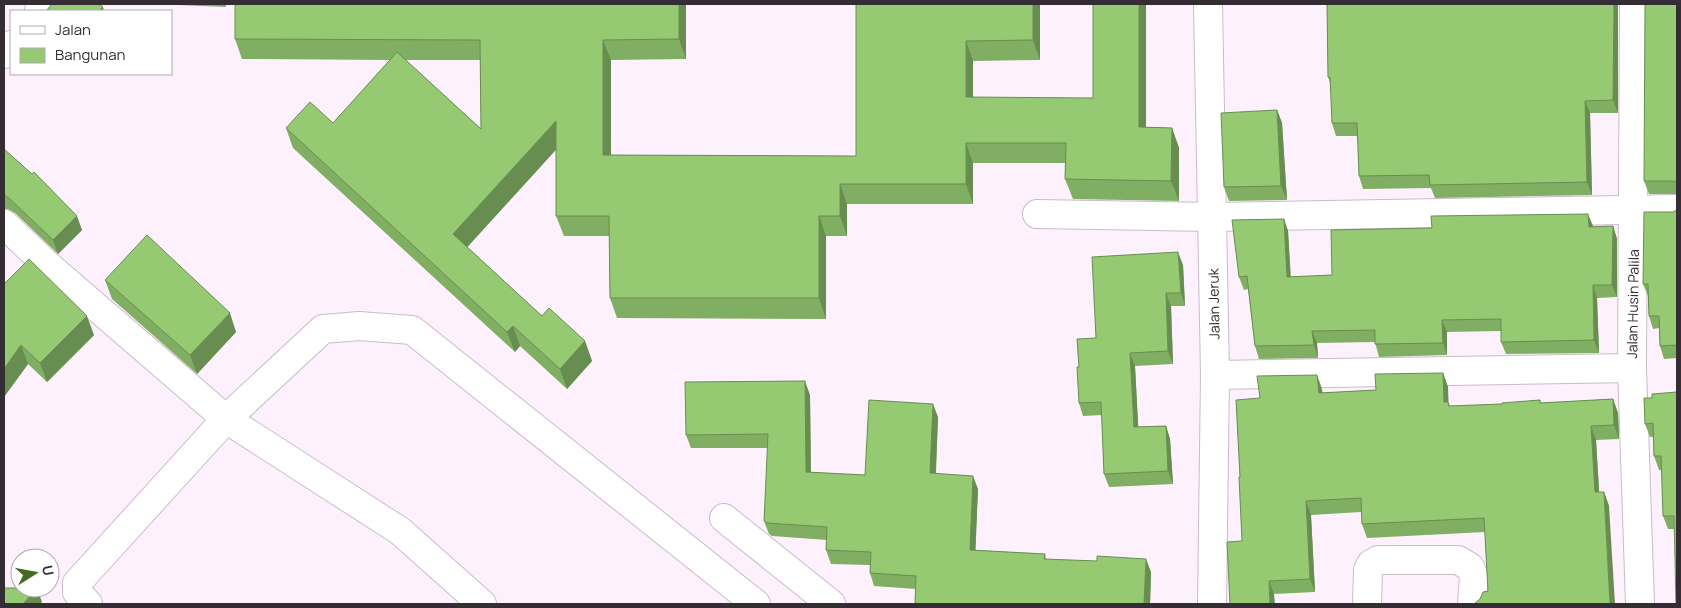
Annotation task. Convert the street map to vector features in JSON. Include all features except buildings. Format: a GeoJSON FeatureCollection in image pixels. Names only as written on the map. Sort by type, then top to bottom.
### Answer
{"type":"FeatureCollection","features":[{"type":"Feature","properties":{"kind":"street","name":"Jalan Jeruk"},"geometry":{"type":"LineString","coordinates":[[1208,4],[1215,375],[1212,604]]}},
{"type":"Feature","properties":{"kind":"street","name":"Jalan Husin Palila"},"geometry":{"type":"LineString","coordinates":[[1634,4],[1632,368],[1640,604]]}},
{"type":"Feature","properties":{"kind":"street"},"geometry":{"type":"LineString","coordinates":[[1037,214],[1212,217],[1677,210]]}},
{"type":"Feature","properties":{"kind":"street"},"geometry":{"type":"LineString","coordinates":[[4,224],[44,262],[226,419],[400,532],[482,604]]}},
{"type":"Feature","properties":{"kind":"street"},"geometry":{"type":"LineString","coordinates":[[88,604],[77,592],[76,583],[226,419],[323,329],[358,326],[412,330],[756,604]]}},
{"type":"Feature","properties":{"kind":"street"},"geometry":{"type":"LineString","coordinates":[[1215,375],[1632,368]]}},
{"type":"Feature","properties":{"kind":"street"},"geometry":{"type":"LineString","coordinates":[[724,518],[831,604]]}},
{"type":"Feature","properties":{"kind":"street"},"geometry":{"type":"LineString","coordinates":[[1367,604],[1368,570],[1371,564],[1378,560],[1458,560],[1470,567],[1474,577],[1472,604]]}}]}
